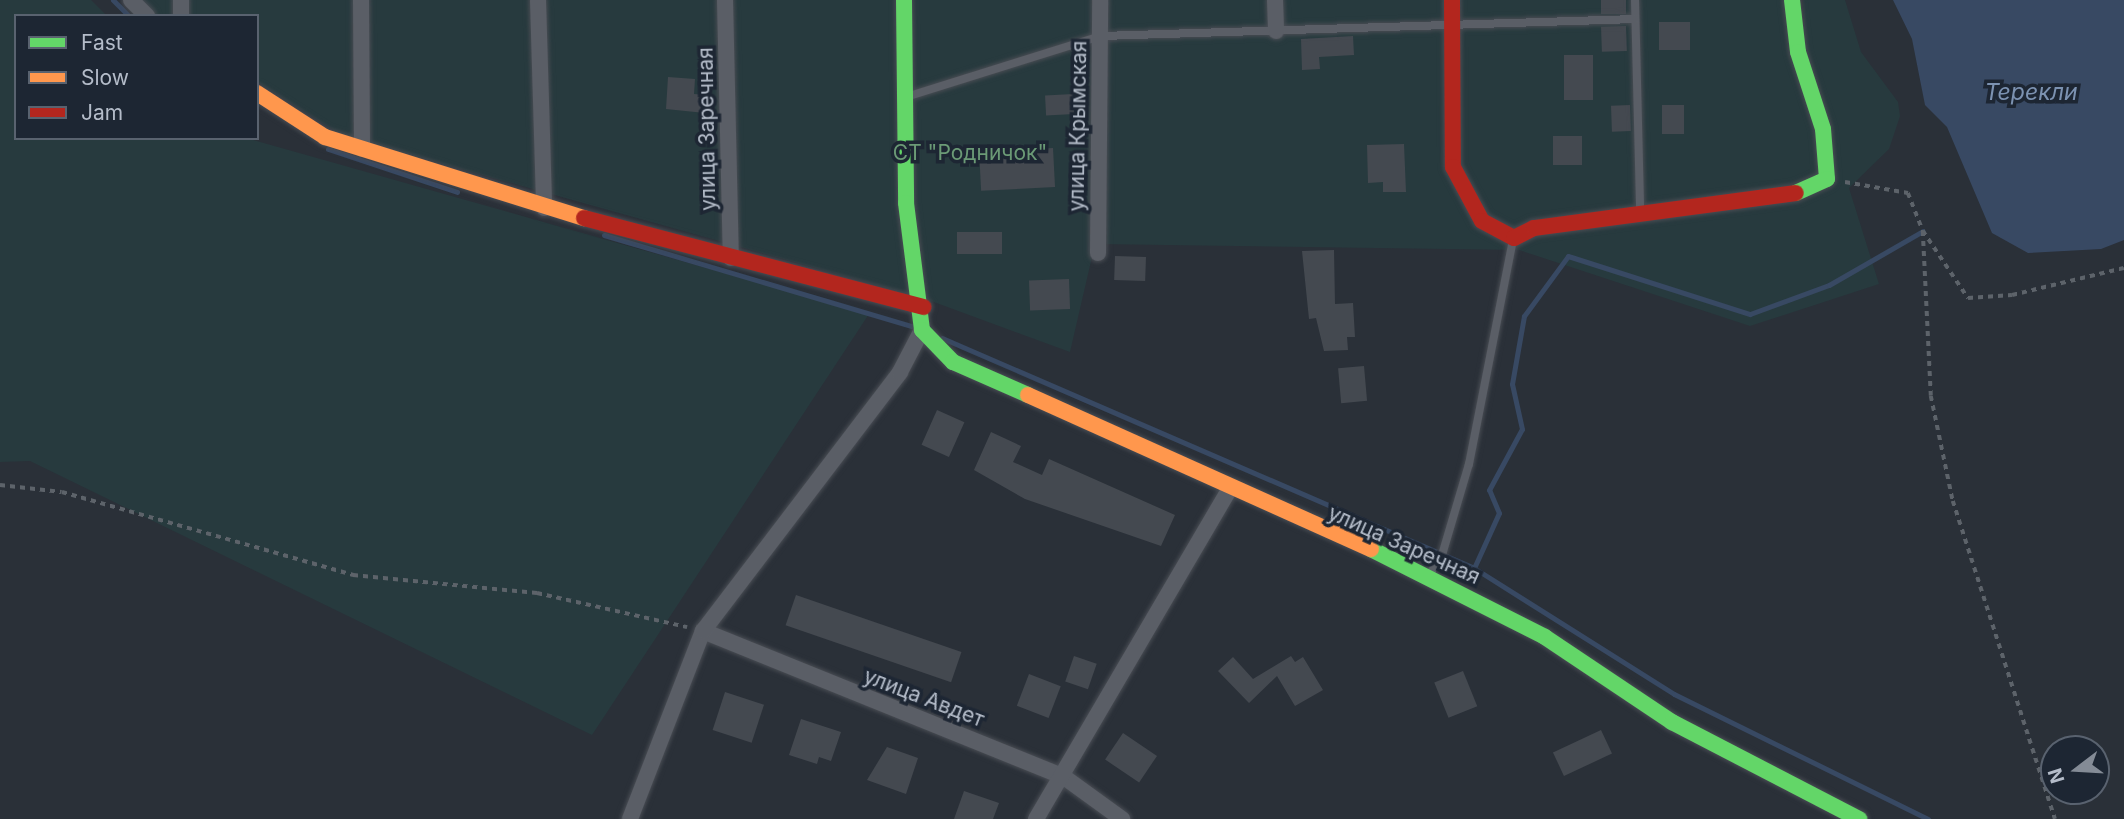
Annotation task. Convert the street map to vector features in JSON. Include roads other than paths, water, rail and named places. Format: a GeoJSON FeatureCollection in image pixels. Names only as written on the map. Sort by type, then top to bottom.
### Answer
{"type":"FeatureCollection","features":[{"type":"Feature","properties":{"kind":"street"},"geometry":{"type":"LineString","coordinates":[[131,0],[145,14]]}},
{"type":"Feature","properties":{"kind":"street"},"geometry":{"type":"LineString","coordinates":[[361,0],[362,149]]}},
{"type":"Feature","properties":{"kind":"street"},"geometry":{"type":"LineString","coordinates":[[538,0],[544,208]]}},
{"type":"Feature","properties":{"kind":"street","name":"улица Заречная"},"geometry":{"type":"LineString","coordinates":[[724,0],[731,258]]}},
{"type":"Feature","properties":{"kind":"street"},"geometry":{"type":"LineString","coordinates":[[630,819],[703,631],[900,372],[922,330],[924,307],[906,203],[909,96],[904,0]]}},
{"type":"Feature","properties":{"kind":"street","name":"улица Крымская"},"geometry":{"type":"LineString","coordinates":[[1097,253],[1100,0]]}},
{"type":"Feature","properties":{"kind":"street"},"geometry":{"type":"LineString","coordinates":[[1275,0],[1276,31]]}},
{"type":"Feature","properties":{"kind":"street"},"geometry":{"type":"LineString","coordinates":[[1452,0],[1453,167],[1482,220],[1514,238],[1534,228],[1640,212],[1795,194],[1827,178],[1823,129],[1798,52],[1792,0]]}},
{"type":"Feature","properties":{"kind":"street"},"geometry":{"type":"LineString","coordinates":[[259,94],[325,137],[544,208],[924,307]]}},
{"type":"Feature","properties":{"kind":"street","name":"улица Заречная"},"geometry":{"type":"LineString","coordinates":[[922,330],[953,362],[1229,490],[1429,575],[1545,637],[1672,722],[1860,819]]}},
{"type":"Feature","properties":{"kind":"street"},"geometry":{"type":"LineString","coordinates":[[1036,819],[1064,777],[1229,490]]}},
{"type":"Feature","properties":{"kind":"street","name":"улица Авдет"},"geometry":{"type":"LineString","coordinates":[[703,631],[1064,777],[1122,819]]}},
{"type":"Feature","properties":{"kind":"lane"},"geometry":{"type":"LineString","coordinates":[[1635,0],[1640,212]]}},
{"type":"Feature","properties":{"kind":"lane"},"geometry":{"type":"LineString","coordinates":[[909,96],[1101,36],[1635,19]]}},
{"type":"Feature","properties":{"kind":"lane"},"geometry":{"type":"LineString","coordinates":[[1429,575],[1442,555],[1469,464],[1514,238]]}},
{"type":"Feature","properties":{"kind":"water","name":"Терекли"},"geometry":{"type":"Polygon","coordinates":[[[1893,0],[2124,0],[2124,240],[2101,249],[2028,253],[1992,233],[1947,127],[1925,105],[1912,39],[1893,0]]]}},
{"type":"Feature","properties":{"kind":"waterway"},"geometry":{"type":"LineString","coordinates":[[113,0],[127,14]]}},
{"type":"Feature","properties":{"kind":"waterway"},"geometry":{"type":"LineString","coordinates":[[328,149],[457,192]]}},
{"type":"Feature","properties":{"kind":"waterway"},"geometry":{"type":"LineString","coordinates":[[1474,568],[1499,513],[1489,490],[1522,429],[1512,384],[1524,316],[1568,256],[1750,314],[1829,285],[1923,231]]}},
{"type":"Feature","properties":{"kind":"waterway"},"geometry":{"type":"LineString","coordinates":[[604,235],[917,328]]}},
{"type":"Feature","properties":{"kind":"waterway"},"geometry":{"type":"LineString","coordinates":[[942,338],[1474,568],[1674,694],[1928,819]]}},
{"type":"Feature","properties":{"kind":"park label","name":"СТ \"Родничок\""},"geometry":{"type":"Point","coordinates":[970,153]}}]}
